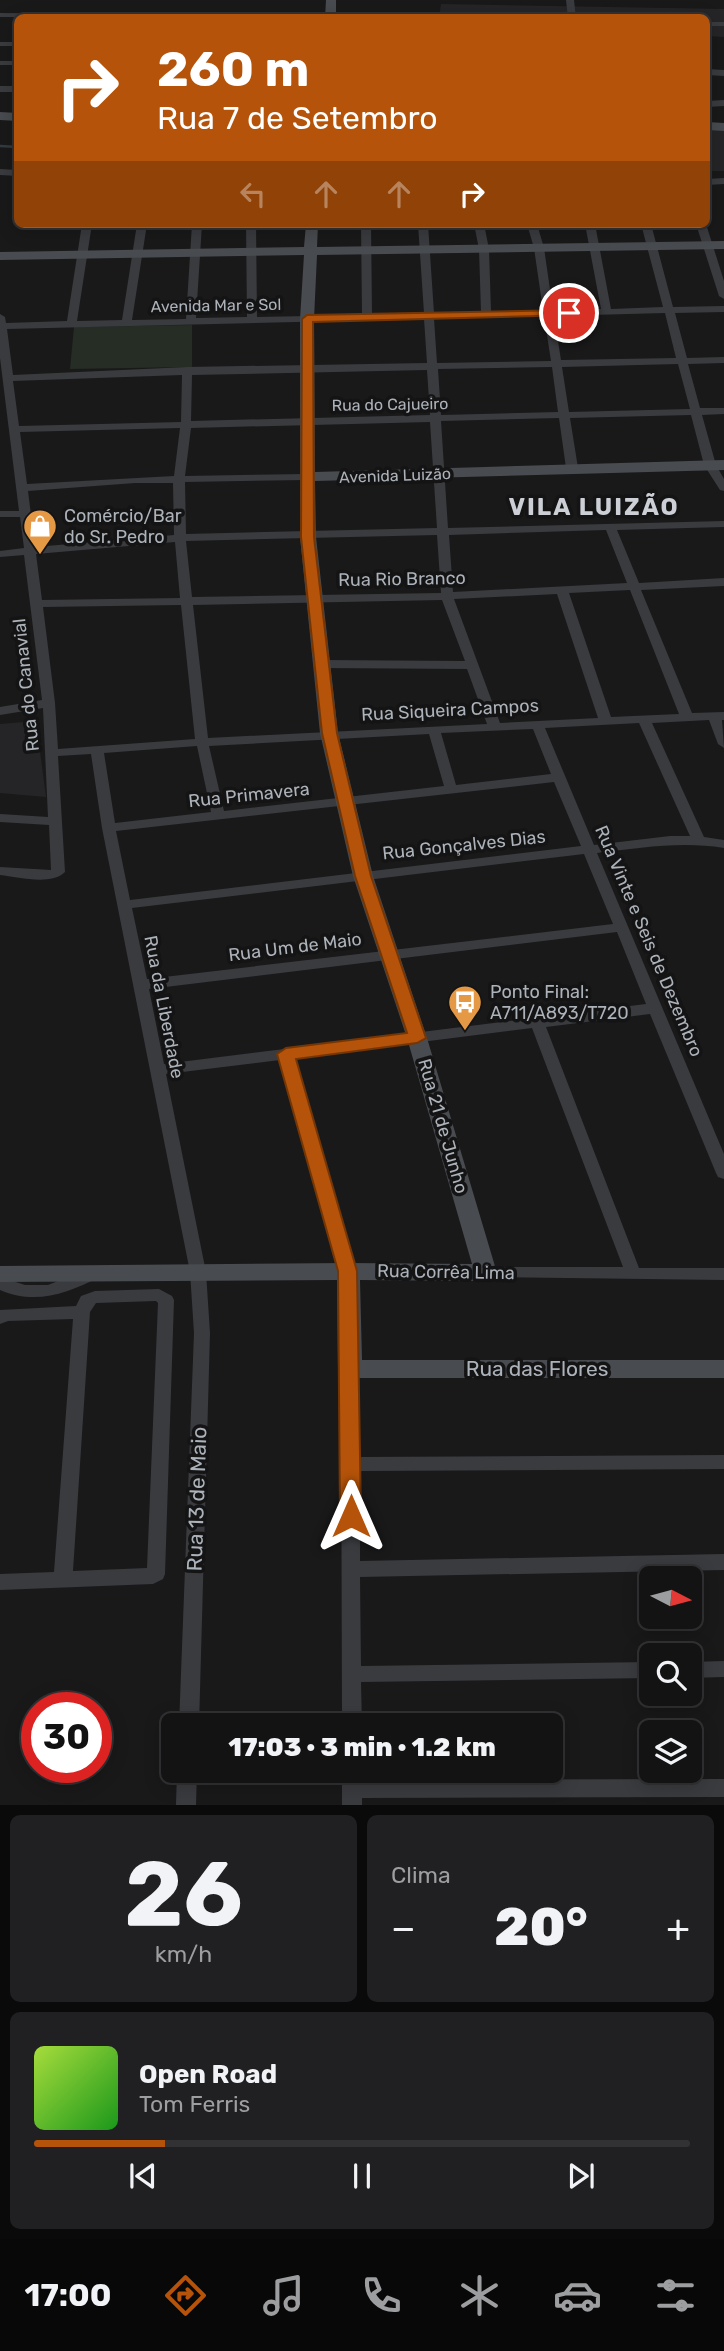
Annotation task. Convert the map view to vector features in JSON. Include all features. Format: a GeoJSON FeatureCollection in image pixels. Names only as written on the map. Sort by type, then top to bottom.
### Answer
{"type":"FeatureCollection","features":[{"type":"Feature","properties":{"kind":"street"},"geometry":{"type":"LineString","coordinates":[[19,14],[76,11],[126,14]]}},
{"type":"Feature","properties":{"kind":"street"},"geometry":{"type":"LineString","coordinates":[[71,325],[87,228]]}},
{"type":"Feature","properties":{"kind":"street"},"geometry":{"type":"LineString","coordinates":[[127,323],[141,228]]}},
{"type":"Feature","properties":{"kind":"street"},"geometry":{"type":"LineString","coordinates":[[191,322],[196,228]]}},
{"type":"Feature","properties":{"kind":"street"},"geometry":{"type":"LineString","coordinates":[[251,228],[252,320]]}},
{"type":"Feature","properties":{"kind":"street","name":"Rua 21 de Junho"},"geometry":{"type":"LineString","coordinates":[[312,228],[307,319],[308,537],[329,733],[363,876],[417,1038],[486,1273]]}},
{"type":"Feature","properties":{"kind":"street"},"geometry":{"type":"LineString","coordinates":[[366,228],[367,318]]}},
{"type":"Feature","properties":{"kind":"street"},"geometry":{"type":"LineString","coordinates":[[423,228],[440,532],[447,596],[495,727]]}},
{"type":"Feature","properties":{"kind":"street"},"geometry":{"type":"LineString","coordinates":[[480,228],[484,249],[486,315]]}},
{"type":"Feature","properties":{"kind":"street"},"geometry":{"type":"LineString","coordinates":[[533,228],[539,248],[572,468]]}},
{"type":"Feature","properties":{"kind":"street"},"geometry":{"type":"LineString","coordinates":[[591,228],[607,312]]}},
{"type":"Feature","properties":{"kind":"street"},"geometry":{"type":"LineString","coordinates":[[647,228],[695,412],[724,488]]}},
{"type":"Feature","properties":{"kind":"street"},"geometry":{"type":"LineString","coordinates":[[702,228],[724,296]]}},
{"type":"Feature","properties":{"kind":"street"},"geometry":{"type":"LineString","coordinates":[[0,256],[724,245]]}},
{"type":"Feature","properties":{"kind":"street","name":"Avenida Mar e Sol"},"geometry":{"type":"LineString","coordinates":[[1,322],[71,325],[724,309]]}},
{"type":"Feature","properties":{"kind":"street","name":"Rua do Canavial"},"geometry":{"type":"LineString","coordinates":[[0,871],[56,875],[56,821],[49,703],[1,322]]}},
{"type":"Feature","properties":{"kind":"street"},"geometry":{"type":"LineString","coordinates":[[8,378],[724,360]]}},
{"type":"Feature","properties":{"kind":"street"},"geometry":{"type":"LineString","coordinates":[[183,372],[186,425],[178,479],[180,538],[202,741],[219,817]]}},
{"type":"Feature","properties":{"kind":"street","name":"Rua do Cajueiro"},"geometry":{"type":"LineString","coordinates":[[15,429],[724,411]]}},
{"type":"Feature","properties":{"kind":"street","name":"Avenida Luizão"},"geometry":{"type":"LineString","coordinates":[[23,488],[178,479],[717,465]]}},
{"type":"Feature","properties":{"kind":"street"},"geometry":{"type":"LineString","coordinates":[[0,514],[26,514]]}},
{"type":"Feature","properties":{"kind":"street"},"geometry":{"type":"LineString","coordinates":[[0,554],[180,538],[308,537],[724,524]]}},
{"type":"Feature","properties":{"kind":"street"},"geometry":{"type":"LineString","coordinates":[[610,527],[687,717]]}},
{"type":"Feature","properties":{"kind":"street","name":"Rua Rio Branco"},"geometry":{"type":"LineString","coordinates":[[38,604],[447,596],[724,582]]}},
{"type":"Feature","properties":{"kind":"street"},"geometry":{"type":"LineString","coordinates":[[562,591],[605,719]]}},
{"type":"Feature","properties":{"kind":"street"},"geometry":{"type":"LineString","coordinates":[[321,664],[471,665]]}},
{"type":"Feature","properties":{"kind":"street"},"geometry":{"type":"LineString","coordinates":[[0,711],[49,703]]}},
{"type":"Feature","properties":{"kind":"street"},"geometry":{"type":"LineString","coordinates":[[719,716],[724,744]]}},
{"type":"Feature","properties":{"kind":"street","name":"Rua Siqueira Campos"},"geometry":{"type":"LineString","coordinates":[[53,753],[329,733],[719,716]]}},
{"type":"Feature","properties":{"kind":"street"},"geometry":{"type":"LineString","coordinates":[[643,718],[699,840]]}},
{"type":"Feature","properties":{"kind":"street","name":"Rua Vinte e Seis de Dezembro"},"geometry":{"type":"LineString","coordinates":[[537,724],[724,1173]]}},
{"type":"Feature","properties":{"kind":"street"},"geometry":{"type":"LineString","coordinates":[[433,730],[451,789]]}},
{"type":"Feature","properties":{"kind":"street","name":"Rua da Liberdade"},"geometry":{"type":"LineString","coordinates":[[97,749],[108,828],[198,1272]]}},
{"type":"Feature","properties":{"kind":"street","name":"Rua Primavera"},"geometry":{"type":"LineString","coordinates":[[108,828],[559,777]]}},
{"type":"Feature","properties":{"kind":"street"},"geometry":{"type":"LineString","coordinates":[[0,818],[56,821]]}},
{"type":"Feature","properties":{"kind":"street","name":"Rua Gonçalves Dias"},"geometry":{"type":"LineString","coordinates":[[124,905],[590,851],[670,839],[724,844]]}},
{"type":"Feature","properties":{"kind":"street","name":"Rua Um de Maio"},"geometry":{"type":"LineString","coordinates":[[140,985],[622,927]]}},
{"type":"Feature","properties":{"kind":"street"},"geometry":{"type":"LineString","coordinates":[[157,1070],[656,1008]]}},
{"type":"Feature","properties":{"kind":"street"},"geometry":{"type":"LineString","coordinates":[[537,1023],[633,1273]]}},
{"type":"Feature","properties":{"kind":"street"},"geometry":{"type":"LineString","coordinates":[[286,1054],[348,1271],[352,1713]]}},
{"type":"Feature","properties":{"kind":"street","name":"Rua Corrêa Lima"},"geometry":{"type":"LineString","coordinates":[[0,1274],[348,1271],[724,1274]]}},
{"type":"Feature","properties":{"kind":"street","name":"Rua 13 de Maio"},"geometry":{"type":"LineString","coordinates":[[189,1713],[202,1333],[198,1272]]}},
{"type":"Feature","properties":{"kind":"street"},"geometry":{"type":"LineString","coordinates":[[0,1283],[18,1291],[43,1293],[62,1289],[93,1273]]}},
{"type":"Feature","properties":{"kind":"street"},"geometry":{"type":"LineString","coordinates":[[40,1314],[43,1293]]}},
{"type":"Feature","properties":{"kind":"street"},"geometry":{"type":"LineString","coordinates":[[0,1582],[63,1580],[153,1576],[158,1570],[166,1300],[159,1295],[95,1297],[87,1300],[82,1312],[63,1580]]}},
{"type":"Feature","properties":{"kind":"street"},"geometry":{"type":"LineString","coordinates":[[0,1318],[4,1315],[82,1312]]}},
{"type":"Feature","properties":{"kind":"street","name":"Rua das Flores"},"geometry":{"type":"LineString","coordinates":[[350,1369],[724,1369]]}},
{"type":"Feature","properties":{"kind":"street"},"geometry":{"type":"LineString","coordinates":[[350,1464],[724,1462]]}},
{"type":"Feature","properties":{"kind":"street"},"geometry":{"type":"LineString","coordinates":[[351,1569],[724,1562]]}},
{"type":"Feature","properties":{"kind":"street"},"geometry":{"type":"LineString","coordinates":[[702,1670],[724,1669]]}},
{"type":"Feature","properties":{"kind":"street"},"geometry":{"type":"LineString","coordinates":[[352,1674],[639,1670]]}},
{"type":"Feature","properties":{"kind":"street"},"geometry":{"type":"LineString","coordinates":[[186,1805],[187,1783]]}},
{"type":"Feature","properties":{"kind":"street"},"geometry":{"type":"LineString","coordinates":[[352,1788],[724,1788]]}},
{"type":"Feature","properties":{"kind":"shaded area"},"geometry":{"type":"Polygon","coordinates":[[[441,4],[724,9],[724,37],[710,36],[710,14],[440,14],[441,4]]]}},
{"type":"Feature","properties":{"kind":"shaded area"},"geometry":{"type":"Polygon","coordinates":[[[710,128],[724,129],[724,171],[710,171],[710,128]]]}},
{"type":"Feature","properties":{"kind":"shaded area"},"geometry":{"type":"Polygon","coordinates":[[[192,325],[192,367],[70,369],[74,327],[192,325]]]}},
{"type":"Feature","properties":{"kind":"shaded area"},"geometry":{"type":"Polygon","coordinates":[[[36,721],[46,797],[0,793],[0,724],[36,721]]]}},
{"type":"Feature","properties":{"kind":"waterway"},"geometry":{"type":"LineString","coordinates":[[0,146],[14,147]]}},
{"type":"Feature","properties":{"kind":"place","name":"Comércio/Bar do Sr. Pedro"},"geometry":{"type":"Point","coordinates":[40,556]}},
{"type":"Feature","properties":{"kind":"place","name":"Ponto Final: A711/A893/T720"},"geometry":{"type":"Point","coordinates":[465,1032]}},
{"type":"Feature","properties":{"kind":"district","name":"VILA LUIZÃO"},"geometry":{"type":"Point","coordinates":[594,507]}},
{"type":"Feature","properties":{"kind":"route"},"geometry":{"type":"LineString","coordinates":[[351,1516],[348,1271],[286,1054],[417,1038],[363,876],[329,733],[308,537],[307,319],[569,313]]}}]}
